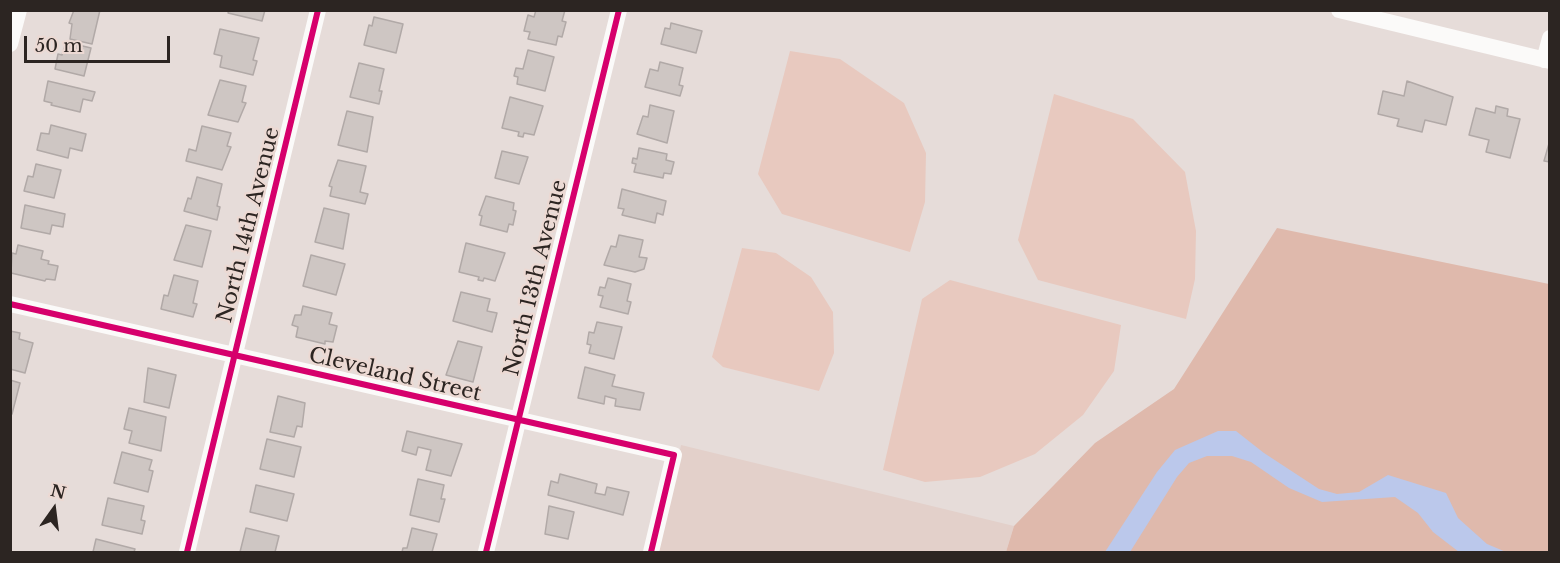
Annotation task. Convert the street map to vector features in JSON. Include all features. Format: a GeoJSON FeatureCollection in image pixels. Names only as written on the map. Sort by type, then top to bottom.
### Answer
{"type":"FeatureCollection","features":[{"type":"Feature","properties":{"kind":"street"},"geometry":{"type":"LineString","coordinates":[[10,44],[19,10]]}},
{"type":"Feature","properties":{"kind":"street","name":"North 14th Avenue"},"geometry":{"type":"LineString","coordinates":[[187,552],[318,10]]}},
{"type":"Feature","properties":{"kind":"street","name":"North 13th Avenue"},"geometry":{"type":"LineString","coordinates":[[486,552],[619,10]]}},
{"type":"Feature","properties":{"kind":"street"},"geometry":{"type":"LineString","coordinates":[[1339,10],[1547,60],[1550,38]]}},
{"type":"Feature","properties":{"kind":"street","name":"Cleveland Street"},"geometry":{"type":"LineString","coordinates":[[10,304],[674,455],[651,552]]}},
{"type":"Feature","properties":{"kind":"shaded area"},"geometry":{"type":"Polygon","coordinates":[[[790,51],[840,59],[904,103],[926,153],[925,202],[910,252],[782,214],[758,174],[790,51]]]}},
{"type":"Feature","properties":{"kind":"shaded area"},"geometry":{"type":"Polygon","coordinates":[[[1054,94],[1133,119],[1185,172],[1196,231],[1195,279],[1186,319],[1038,280],[1018,240],[1054,94]]]}},
{"type":"Feature","properties":{"kind":"shaded area"},"geometry":{"type":"Polygon","coordinates":[[[1277,228],[1549,284],[1549,552],[1006,552],[1014,526],[1095,443],[1174,389],[1277,228]]]}},
{"type":"Feature","properties":{"kind":"shaded area"},"geometry":{"type":"Polygon","coordinates":[[[742,248],[776,253],[811,277],[833,312],[834,353],[819,391],[723,367],[712,357],[742,248]]]}},
{"type":"Feature","properties":{"kind":"shaded area"},"geometry":{"type":"Polygon","coordinates":[[[950,280],[1121,325],[1114,371],[1083,415],[1035,454],[980,477],[925,482],[883,470],[922,299],[950,280]]]}},
{"type":"Feature","properties":{"kind":"shaded area"},"geometry":{"type":"Polygon","coordinates":[[[681,445],[1014,526],[1006,552],[659,552],[681,445]]]}},
{"type":"Feature","properties":{"kind":"water"},"geometry":{"type":"Polygon","coordinates":[[[1218,431],[1236,431],[1264,453],[1319,489],[1337,494],[1359,492],[1388,475],[1446,493],[1458,518],[1487,544],[1506,552],[1459,552],[1433,532],[1418,513],[1395,497],[1322,502],[1289,488],[1251,462],[1232,456],[1207,456],[1189,463],[1177,477],[1130,552],[1105,552],[1157,472],[1175,450],[1218,431]]]}},
{"type":"Feature","properties":{"kind":"building"},"geometry":{"type":"Polygon","coordinates":[[[74,10],[100,10],[92,44],[70,39],[72,24],[69,23],[74,10]]]}},
{"type":"Feature","properties":{"kind":"building"},"geometry":{"type":"Polygon","coordinates":[[[229,10],[265,10],[262,21],[228,13],[229,10]]]}},
{"type":"Feature","properties":{"kind":"building"},"geometry":{"type":"Polygon","coordinates":[[[536,10],[565,10],[562,21],[566,22],[562,37],[558,36],[556,45],[528,39],[530,32],[524,31],[528,15],[534,17],[536,10]]]}},
{"type":"Feature","properties":{"kind":"building"},"geometry":{"type":"Polygon","coordinates":[[[374,17],[403,24],[396,53],[364,45],[369,25],[372,26],[374,17]]]}},
{"type":"Feature","properties":{"kind":"building"},"geometry":{"type":"Polygon","coordinates":[[[671,23],[702,31],[696,53],[661,44],[665,28],[670,29],[671,23]]]}},
{"type":"Feature","properties":{"kind":"building"},"geometry":{"type":"Polygon","coordinates":[[[220,29],[259,38],[253,60],[257,61],[253,75],[220,67],[222,56],[214,54],[220,29]]]}},
{"type":"Feature","properties":{"kind":"building"},"geometry":{"type":"Polygon","coordinates":[[[66,42],[91,48],[84,76],[55,69],[58,54],[62,55],[66,42]]]}},
{"type":"Feature","properties":{"kind":"building"},"geometry":{"type":"Polygon","coordinates":[[[528,50],[554,57],[545,91],[517,84],[518,77],[514,76],[516,68],[523,69],[528,50]]]}},
{"type":"Feature","properties":{"kind":"building"},"geometry":{"type":"Polygon","coordinates":[[[660,62],[683,68],[679,85],[683,86],[680,96],[645,87],[650,69],[658,71],[660,62]]]}},
{"type":"Feature","properties":{"kind":"building"},"geometry":{"type":"Polygon","coordinates":[[[359,63],[384,69],[379,91],[382,91],[379,104],[350,97],[359,63]]]}},
{"type":"Feature","properties":{"kind":"building"},"geometry":{"type":"Polygon","coordinates":[[[220,80],[246,86],[242,102],[246,103],[238,122],[208,115],[220,80]]]}},
{"type":"Feature","properties":{"kind":"building"},"geometry":{"type":"Polygon","coordinates":[[[48,81],[95,92],[92,101],[83,99],[80,112],[51,105],[52,103],[44,101],[48,81]]]}},
{"type":"Feature","properties":{"kind":"building"},"geometry":{"type":"Polygon","coordinates":[[[1407,81],[1453,97],[1446,125],[1425,120],[1422,132],[1397,126],[1399,119],[1378,114],[1383,91],[1404,96],[1407,81]]]}},
{"type":"Feature","properties":{"kind":"building"},"geometry":{"type":"Polygon","coordinates":[[[510,97],[543,106],[534,135],[524,133],[523,137],[518,136],[519,132],[502,128],[510,97]]]}},
{"type":"Feature","properties":{"kind":"building"},"geometry":{"type":"Polygon","coordinates":[[[650,105],[674,111],[667,143],[637,134],[643,116],[648,117],[650,105]]]}},
{"type":"Feature","properties":{"kind":"building"},"geometry":{"type":"Polygon","coordinates":[[[1496,106],[1508,109],[1507,116],[1520,119],[1510,158],[1486,152],[1489,140],[1469,135],[1476,108],[1495,113],[1496,106]]]}},
{"type":"Feature","properties":{"kind":"building"},"geometry":{"type":"Polygon","coordinates":[[[347,111],[373,117],[367,152],[338,145],[347,111]]]}},
{"type":"Feature","properties":{"kind":"building"},"geometry":{"type":"Polygon","coordinates":[[[51,125],[86,134],[82,151],[70,148],[68,158],[37,150],[41,133],[49,134],[51,125]]]}},
{"type":"Feature","properties":{"kind":"building"},"geometry":{"type":"Polygon","coordinates":[[[202,126],[231,133],[227,146],[231,147],[222,170],[186,161],[189,149],[196,151],[202,126]]]}},
{"type":"Feature","properties":{"kind":"building"},"geometry":{"type":"Polygon","coordinates":[[[1550,140],[1550,162],[1544,161],[1550,140]]]}},
{"type":"Feature","properties":{"kind":"building"},"geometry":{"type":"Polygon","coordinates":[[[639,148],[667,154],[666,160],[674,162],[671,174],[664,173],[663,178],[634,172],[636,164],[632,163],[633,158],[637,159],[639,148]]]}},
{"type":"Feature","properties":{"kind":"building"},"geometry":{"type":"Polygon","coordinates":[[[502,151],[528,157],[519,184],[495,178],[502,151]]]}},
{"type":"Feature","properties":{"kind":"building"},"geometry":{"type":"Polygon","coordinates":[[[338,160],[366,166],[360,192],[368,194],[365,204],[330,196],[332,187],[329,186],[338,160]]]}},
{"type":"Feature","properties":{"kind":"building"},"geometry":{"type":"Polygon","coordinates":[[[36,164],[61,170],[54,198],[24,191],[28,176],[33,177],[36,164]]]}},
{"type":"Feature","properties":{"kind":"building"},"geometry":{"type":"Polygon","coordinates":[[[197,177],[222,184],[217,206],[220,207],[217,220],[184,211],[188,198],[191,199],[197,177]]]}},
{"type":"Feature","properties":{"kind":"building"},"geometry":{"type":"Polygon","coordinates":[[[622,189],[666,201],[663,215],[657,213],[655,223],[622,215],[624,209],[618,208],[622,189]]]}},
{"type":"Feature","properties":{"kind":"building"},"geometry":{"type":"Polygon","coordinates":[[[486,196],[514,203],[513,210],[516,211],[513,225],[509,224],[507,232],[480,225],[482,216],[479,215],[486,196]]]}},
{"type":"Feature","properties":{"kind":"building"},"geometry":{"type":"Polygon","coordinates":[[[25,205],[65,214],[63,227],[52,225],[50,234],[21,228],[25,205]]]}},
{"type":"Feature","properties":{"kind":"building"},"geometry":{"type":"Polygon","coordinates":[[[324,208],[349,214],[343,249],[315,242],[324,208]]]}},
{"type":"Feature","properties":{"kind":"building"},"geometry":{"type":"Polygon","coordinates":[[[186,225],[211,231],[202,267],[174,260],[186,225]]]}},
{"type":"Feature","properties":{"kind":"building"},"geometry":{"type":"Polygon","coordinates":[[[619,235],[643,240],[639,257],[647,258],[644,269],[635,272],[604,265],[611,246],[616,247],[619,235]]]}},
{"type":"Feature","properties":{"kind":"building"},"geometry":{"type":"Polygon","coordinates":[[[466,243],[505,253],[495,281],[484,278],[483,281],[478,280],[479,277],[459,272],[466,243]]]}},
{"type":"Feature","properties":{"kind":"building"},"geometry":{"type":"Polygon","coordinates":[[[18,245],[43,251],[41,259],[49,261],[48,264],[58,266],[55,280],[46,279],[45,281],[11,273],[12,253],[16,254],[18,245]]]}},
{"type":"Feature","properties":{"kind":"building"},"geometry":{"type":"Polygon","coordinates":[[[311,255],[345,264],[336,295],[303,286],[311,255]]]}},
{"type":"Feature","properties":{"kind":"building"},"geometry":{"type":"Polygon","coordinates":[[[174,275],[198,281],[193,303],[197,304],[193,317],[161,309],[164,295],[168,296],[174,275]]]}},
{"type":"Feature","properties":{"kind":"building"},"geometry":{"type":"Polygon","coordinates":[[[608,278],[631,284],[627,301],[631,302],[628,314],[600,307],[603,296],[598,295],[600,287],[605,288],[608,278]]]}},
{"type":"Feature","properties":{"kind":"building"},"geometry":{"type":"Polygon","coordinates":[[[461,292],[490,299],[487,311],[497,313],[492,332],[453,321],[461,292]]]}},
{"type":"Feature","properties":{"kind":"building"},"geometry":{"type":"Polygon","coordinates":[[[303,306],[332,313],[329,324],[337,326],[333,342],[325,341],[325,344],[296,337],[298,327],[292,325],[295,315],[301,315],[303,306]]]}},
{"type":"Feature","properties":{"kind":"building"},"geometry":{"type":"Polygon","coordinates":[[[597,322],[622,327],[614,359],[589,353],[591,345],[587,344],[589,332],[594,333],[597,322]]]}},
{"type":"Feature","properties":{"kind":"building"},"geometry":{"type":"Polygon","coordinates":[[[10,331],[20,333],[19,339],[33,343],[25,373],[10,369],[10,331]]]}},
{"type":"Feature","properties":{"kind":"building"},"geometry":{"type":"Polygon","coordinates":[[[458,341],[482,347],[473,382],[446,375],[458,341]]]}},
{"type":"Feature","properties":{"kind":"building"},"geometry":{"type":"Polygon","coordinates":[[[585,367],[615,375],[612,386],[644,393],[640,410],[615,406],[616,399],[605,396],[604,404],[578,398],[585,367]]]}},
{"type":"Feature","properties":{"kind":"building"},"geometry":{"type":"Polygon","coordinates":[[[148,368],[176,375],[169,408],[144,402],[148,368]]]}},
{"type":"Feature","properties":{"kind":"building"},"geometry":{"type":"Polygon","coordinates":[[[10,380],[20,383],[12,414],[10,414],[10,380]]]}},
{"type":"Feature","properties":{"kind":"building"},"geometry":{"type":"Polygon","coordinates":[[[278,396],[305,403],[302,427],[297,426],[294,437],[270,432],[278,396]]]}},
{"type":"Feature","properties":{"kind":"building"},"geometry":{"type":"Polygon","coordinates":[[[129,408],[166,417],[161,451],[129,443],[132,431],[124,429],[129,408]]]}},
{"type":"Feature","properties":{"kind":"building"},"geometry":{"type":"Polygon","coordinates":[[[407,431],[462,444],[451,476],[426,470],[431,450],[418,447],[416,455],[402,451],[407,431]]]}},
{"type":"Feature","properties":{"kind":"building"},"geometry":{"type":"Polygon","coordinates":[[[267,439],[301,447],[294,477],[260,469],[267,439]]]}},
{"type":"Feature","properties":{"kind":"building"},"geometry":{"type":"Polygon","coordinates":[[[122,452],[152,460],[149,470],[153,471],[148,492],[114,483],[122,452]]]}},
{"type":"Feature","properties":{"kind":"building"},"geometry":{"type":"Polygon","coordinates":[[[560,474],[597,484],[595,493],[605,495],[607,487],[629,492],[623,515],[548,495],[551,481],[558,483],[560,474]]]}},
{"type":"Feature","properties":{"kind":"building"},"geometry":{"type":"Polygon","coordinates":[[[418,479],[444,485],[441,499],[445,499],[439,522],[410,515],[418,479]]]}},
{"type":"Feature","properties":{"kind":"building"},"geometry":{"type":"Polygon","coordinates":[[[256,485],[294,494],[287,521],[250,512],[256,485]]]}},
{"type":"Feature","properties":{"kind":"building"},"geometry":{"type":"Polygon","coordinates":[[[108,498],[144,506],[141,520],[145,521],[142,534],[102,525],[108,498]]]}},
{"type":"Feature","properties":{"kind":"building"},"geometry":{"type":"Polygon","coordinates":[[[549,506],[574,512],[568,539],[545,534],[549,506]]]}},
{"type":"Feature","properties":{"kind":"building"},"geometry":{"type":"Polygon","coordinates":[[[246,528],[279,536],[275,552],[240,552],[246,528]]]}},
{"type":"Feature","properties":{"kind":"building"},"geometry":{"type":"Polygon","coordinates":[[[412,528],[437,534],[432,552],[402,552],[403,548],[407,548],[412,528]]]}},
{"type":"Feature","properties":{"kind":"building"},"geometry":{"type":"Polygon","coordinates":[[[96,539],[135,549],[134,552],[93,552],[96,539]]]}},
{"type":"Feature","properties":{"kind":"cycle path"},"geometry":{"type":"LineString","coordinates":[[187,552],[318,10]]}},
{"type":"Feature","properties":{"kind":"cycle path"},"geometry":{"type":"LineString","coordinates":[[486,552],[619,10]]}},
{"type":"Feature","properties":{"kind":"cycle path"},"geometry":{"type":"LineString","coordinates":[[10,304],[674,455],[651,552]]}}]}
